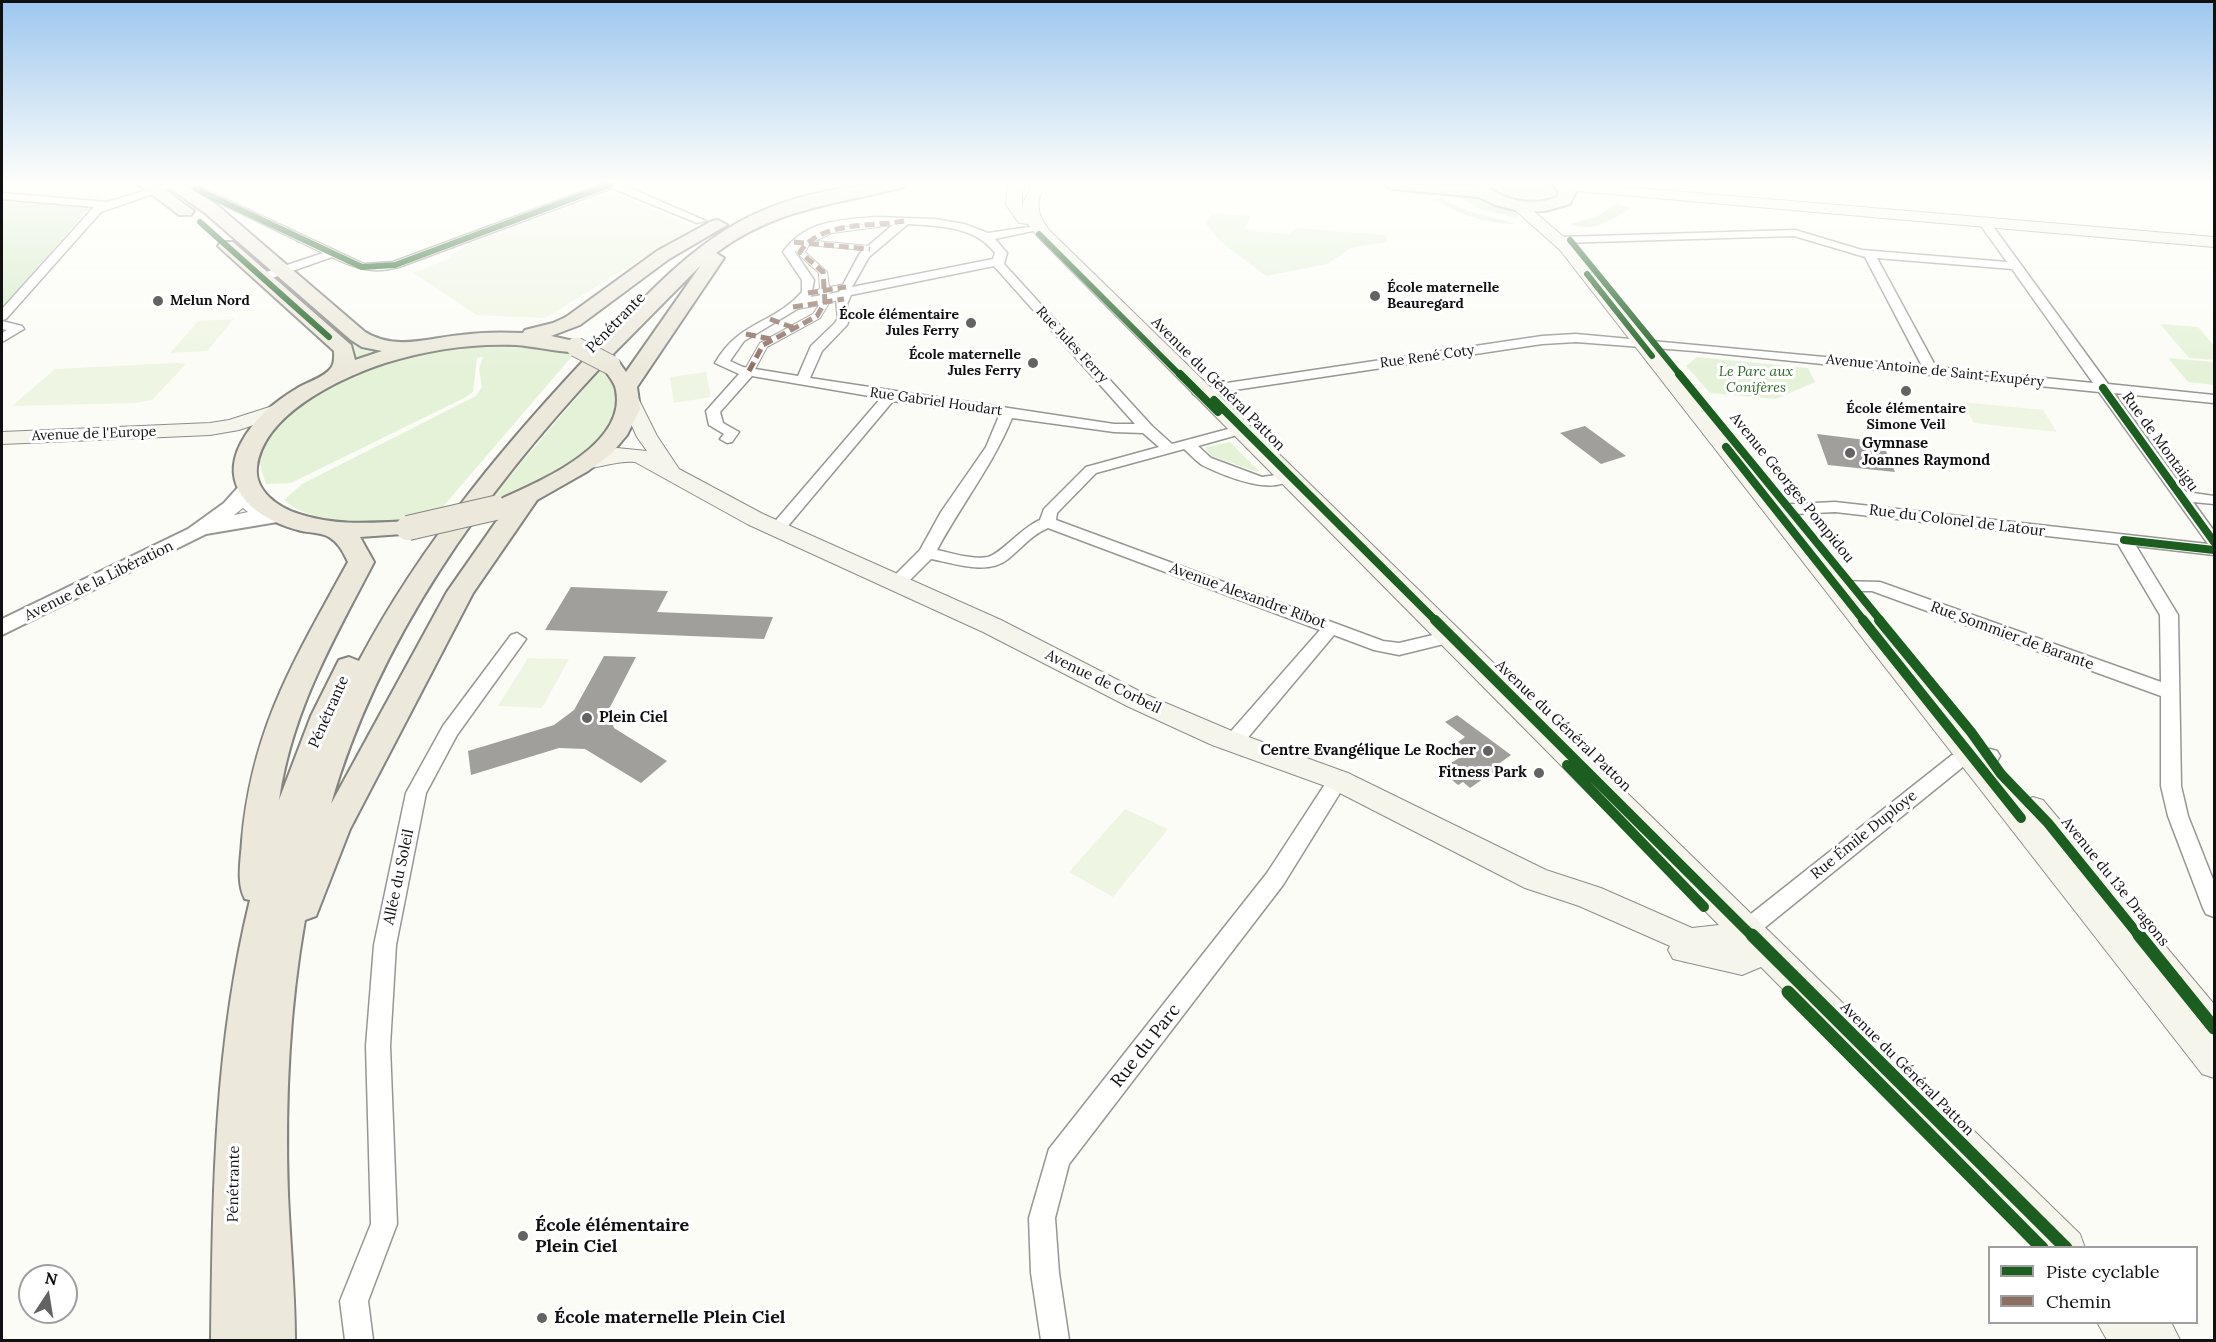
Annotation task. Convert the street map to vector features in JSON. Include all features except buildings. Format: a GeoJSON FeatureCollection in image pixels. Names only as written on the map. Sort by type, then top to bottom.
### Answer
{"type":"FeatureCollection","features":[{"type":"Feature","properties":{"kind":"main road"},"geometry":{"type":"LineString","coordinates":[[227,247],[344,349],[345,362],[338,376]]}},
{"type":"Feature","properties":{"kind":"main road"},"geometry":{"type":"LineString","coordinates":[[257,247],[369,343],[412,349]]}},
{"type":"Feature","properties":{"kind":"main road"},"geometry":{"type":"LineString","coordinates":[[678,247],[663,255],[573,321],[543,332],[460,340],[412,349],[338,376],[302,395],[282,409],[263,428],[246,453],[244,474],[248,488],[263,504],[282,516],[335,530],[408,528],[453,520],[529,495],[586,463],[619,430],[629,393],[722,247]]}},
{"type":"Feature","properties":{"kind":"main road","name":"Pénétrante"},"geometry":{"type":"LineString","coordinates":[[234,1341],[234,1169],[238,1082],[270,945],[298,869],[311,818],[340,732],[392,626],[411,593],[474,501],[573,383],[669,284],[710,247]]}},
{"type":"Feature","properties":{"kind":"main road","name":"Avenue du Général Patton"},"geometry":{"type":"LineString","coordinates":[[1055,247],[1447,638],[2040,1246]]}},
{"type":"Feature","properties":{"kind":"main road","name":"Avenue Georges Pompidou"},"geometry":{"type":"LineString","coordinates":[[1570,247],[1610,304],[1618,308],[1648,343]]}},
{"type":"Feature","properties":{"kind":"main road","name":"Avenue Georges Pompidou"},"geometry":{"type":"LineString","coordinates":[[1570,247],[1982,757]]}},
{"type":"Feature","properties":{"kind":"main road"},"geometry":{"type":"LineString","coordinates":[[2171,247],[2214,251]]}},
{"type":"Feature","properties":{"kind":"main road"},"geometry":{"type":"LineString","coordinates":[[509,337],[550,340],[576,346],[611,365],[629,393]]}},
{"type":"Feature","properties":{"kind":"main road","name":"Avenue de Corbeil"},"geometry":{"type":"LineString","coordinates":[[629,393],[654,450],[674,476]]}},
{"type":"Feature","properties":{"kind":"main road","name":"Avenue de l'Europe"},"geometry":{"type":"LineString","coordinates":[[2,438],[187,431],[232,426],[282,409]]}},
{"type":"Feature","properties":{"kind":"main road","name":"Avenue du Général Patton"},"geometry":{"type":"LineString","coordinates":[[1240,430],[1284,478],[1447,638]]}},
{"type":"Feature","properties":{"kind":"main road","name":"Avenue de l'Europe"},"geometry":{"type":"LineString","coordinates":[[187,431],[224,438],[246,453]]}},
{"type":"Feature","properties":{"kind":"main road","name":"Avenue de Corbeil"},"geometry":{"type":"LineString","coordinates":[[586,463],[617,454],[633,454],[777,529],[992,626],[1138,701],[1233,742],[1338,780],[1536,879],[1589,913],[1678,948],[1742,961],[1742,939]]}},
{"type":"Feature","properties":{"kind":"main road"},"geometry":{"type":"LineString","coordinates":[[270,945],[460,592],[529,495]]}},
{"type":"Feature","properties":{"kind":"main road"},"geometry":{"type":"LineString","coordinates":[[270,945],[256,863],[272,752],[294,693],[361,562],[351,543],[335,530]]}},
{"type":"Feature","properties":{"kind":"main road","name":"Avenue du 13e Dragons"},"geometry":{"type":"LineString","coordinates":[[1982,757],[2048,823],[2208,1029],[2214,1063]]}},
{"type":"Feature","properties":{"kind":"main road","name":"Avenue du Général Patton"},"geometry":{"type":"LineString","coordinates":[[1742,939],[2064,1246]]}},
{"type":"Feature","properties":{"kind":"main road","name":"Pénétrante"},"geometry":{"type":"LineString","coordinates":[[270,945],[271,1056],[267,1147],[273,1341]]}},
{"type":"Feature","properties":{"kind":"main road"},"geometry":{"type":"LineString","coordinates":[[2119,1324],[2136,1341]]}},
{"type":"Feature","properties":{"kind":"main road"},"geometry":{"type":"LineString","coordinates":[[2143,1324],[2160,1341]]}},
{"type":"Feature","properties":{"kind":"street"},"geometry":{"type":"LineString","coordinates":[[2,316],[64,247]]}},
{"type":"Feature","properties":{"kind":"street"},"geometry":{"type":"LineString","coordinates":[[320,247],[367,268],[391,266],[443,247]]}},
{"type":"Feature","properties":{"kind":"street"},"geometry":{"type":"LineString","coordinates":[[793,247],[790,255],[808,280],[802,300]]}},
{"type":"Feature","properties":{"kind":"street"},"geometry":{"type":"LineString","coordinates":[[727,439],[732,432],[716,425],[713,411],[758,360],[760,349],[771,339],[817,316],[824,296],[823,272],[800,252],[804,247]]}},
{"type":"Feature","properties":{"kind":"street"},"geometry":{"type":"LineString","coordinates":[[849,247],[870,249]]}},
{"type":"Feature","properties":{"kind":"street"},"geometry":{"type":"LineString","coordinates":[[802,381],[816,348],[841,325],[844,318],[841,308],[852,273],[873,247]]}},
{"type":"Feature","properties":{"kind":"street","name":"Rue Jules Ferry"},"geometry":{"type":"LineString","coordinates":[[996,247],[999,250],[998,262],[1147,429],[1169,449]]}},
{"type":"Feature","properties":{"kind":"street"},"geometry":{"type":"LineString","coordinates":[[1843,247],[1869,254],[2015,266]]}},
{"type":"Feature","properties":{"kind":"street","name":"Rue de Montaigu"},"geometry":{"type":"LineString","coordinates":[[2002,247],[2214,542]]}},
{"type":"Feature","properties":{"kind":"street"},"geometry":{"type":"LineString","coordinates":[[261,278],[334,253]]}},
{"type":"Feature","properties":{"kind":"street"},"geometry":{"type":"LineString","coordinates":[[1869,254],[1931,371]]}},
{"type":"Feature","properties":{"kind":"street"},"geometry":{"type":"LineString","coordinates":[[746,334],[802,300],[998,262]]}},
{"type":"Feature","properties":{"kind":"street"},"geometry":{"type":"LineString","coordinates":[[770,319],[794,328]]}},
{"type":"Feature","properties":{"kind":"street"},"geometry":{"type":"LineString","coordinates":[[2,325],[18,329],[2,338]]}},
{"type":"Feature","properties":{"kind":"street"},"geometry":{"type":"LineString","coordinates":[[746,334],[771,339]]}},
{"type":"Feature","properties":{"kind":"street","name":"Rue Gabriel Houdart"},"geometry":{"type":"LineString","coordinates":[[746,334],[724,359],[722,363],[725,366],[890,396],[1114,428],[1147,429]]}},
{"type":"Feature","properties":{"kind":"street","name":"Rue René Coty"},"geometry":{"type":"LineString","coordinates":[[1203,393],[1556,338],[1648,343]]}},
{"type":"Feature","properties":{"kind":"street","name":"Avenue Antoine de Saint-Exupéry"},"geometry":{"type":"LineString","coordinates":[[1648,343],[2214,399]]}},
{"type":"Feature","properties":{"kind":"street"},"geometry":{"type":"LineString","coordinates":[[777,529],[890,396]]}},
{"type":"Feature","properties":{"kind":"street"},"geometry":{"type":"LineString","coordinates":[[897,583],[927,553],[949,512],[993,447],[1007,412]]}},
{"type":"Feature","properties":{"kind":"street"},"geometry":{"type":"LineString","coordinates":[[927,553],[974,562],[989,562],[1001,556],[1031,529],[1048,522],[1049,513],[1091,470],[1240,430]]}},
{"type":"Feature","properties":{"kind":"street"},"geometry":{"type":"LineString","coordinates":[[1187,444],[1206,461],[1261,482],[1284,478]]}},
{"type":"Feature","properties":{"kind":"street","name":"Avenue de la Libération"},"geometry":{"type":"LineString","coordinates":[[2,628],[195,533],[231,507],[248,488]]}},
{"type":"Feature","properties":{"kind":"street"},"geometry":{"type":"LineString","coordinates":[[2182,496],[2214,500]]}},
{"type":"Feature","properties":{"kind":"street","name":"Rue du Colonel de Latour"},"geometry":{"type":"LineString","coordinates":[[1783,510],[1835,507],[2124,540]]}},
{"type":"Feature","properties":{"kind":"street","name":"Avenue de la Libération"},"geometry":{"type":"LineString","coordinates":[[195,533],[247,520],[282,516]]}},
{"type":"Feature","properties":{"kind":"street","name":"Avenue Alexandre Ribot"},"geometry":{"type":"LineString","coordinates":[[1048,522],[1380,646],[1399,650],[1447,638]]}},
{"type":"Feature","properties":{"kind":"street"},"geometry":{"type":"LineString","coordinates":[[2124,540],[2214,550]]}},
{"type":"Feature","properties":{"kind":"street"},"geometry":{"type":"LineString","coordinates":[[2124,540],[2169,615],[2172,693],[2171,786],[2178,816],[2214,908]]}},
{"type":"Feature","properties":{"kind":"street","name":"Rue Sommier de Barante"},"geometry":{"type":"LineString","coordinates":[[1844,586],[1874,586],[2172,693]]}},
{"type":"Feature","properties":{"kind":"street"},"geometry":{"type":"LineString","coordinates":[[1233,742],[1332,627]]}},
{"type":"Feature","properties":{"kind":"street","name":"Allée du Soleil"},"geometry":{"type":"LineString","coordinates":[[359,1341],[354,1300],[384,1224],[378,1046],[385,945],[416,793],[450,731],[517,639]]}},
{"type":"Feature","properties":{"kind":"street","name":"Rue Émile Duploye"},"geometry":{"type":"LineString","coordinates":[[1742,939],[1755,923],[1959,760],[1982,757]]}},
{"type":"Feature","properties":{"kind":"street","name":"Rue du Parc"},"geometry":{"type":"LineString","coordinates":[[1055,1341],[1045,1273],[1042,1218],[1058,1158],[1275,879],[1338,780]]}},
{"type":"Feature","properties":{"kind":"green space"},"geometry":{"type":"Polygon","coordinates":[[[2,247],[56,247],[2,307],[2,247]]]}},
{"type":"Feature","properties":{"kind":"green space"},"geometry":{"type":"Polygon","coordinates":[[[466,247],[662,247],[545,318],[477,315],[413,273],[450,258],[450,255],[466,247]]]}},
{"type":"Feature","properties":{"kind":"green space"},"geometry":{"type":"Polygon","coordinates":[[[1227,247],[1359,247],[1351,248],[1327,264],[1266,276],[1227,247]]]}},
{"type":"Feature","properties":{"kind":"green space"},"geometry":{"type":"Polygon","coordinates":[[[293,287],[358,346],[380,352],[353,361],[355,353],[352,347],[284,289],[293,287]]]}},
{"type":"Feature","properties":{"kind":"green space"},"geometry":{"type":"Polygon","coordinates":[[[234,319],[207,351],[170,353],[198,321],[234,319]]]}},
{"type":"Feature","properties":{"kind":"green space"},"geometry":{"type":"Polygon","coordinates":[[[2160,324],[2198,327],[2214,346],[2214,360],[2189,358],[2160,324]]]}},
{"type":"Feature","properties":{"kind":"green space"},"geometry":{"type":"Polygon","coordinates":[[[504,344],[551,348],[573,355],[435,516],[378,522],[336,520],[299,510],[284,500],[302,484],[476,396],[482,387],[479,369],[483,357],[477,358],[473,392],[466,397],[291,483],[266,484],[260,461],[262,449],[268,438],[307,400],[332,384],[387,362],[416,354],[504,344]]]}},
{"type":"Feature","properties":{"kind":"green space","name":"Le Parc aux Conifères"},"geometry":{"type":"Polygon","coordinates":[[[1697,357],[1808,368],[1815,382],[1776,399],[1710,393],[1686,366],[1697,357]]]}},
{"type":"Feature","properties":{"kind":"green space"},"geometry":{"type":"Polygon","coordinates":[[[2168,358],[2214,362],[2214,385],[2188,382],[2168,358]]]}},
{"type":"Feature","properties":{"kind":"green space"},"geometry":{"type":"Polygon","coordinates":[[[186,364],[152,400],[135,403],[12,406],[55,369],[186,364]]]}},
{"type":"Feature","properties":{"kind":"green space"},"geometry":{"type":"Polygon","coordinates":[[[600,370],[615,392],[616,413],[604,433],[583,453],[558,470],[487,503],[600,370]]]}},
{"type":"Feature","properties":{"kind":"green space"},"geometry":{"type":"Polygon","coordinates":[[[706,372],[711,397],[674,403],[670,377],[706,372]]]}},
{"type":"Feature","properties":{"kind":"green space"},"geometry":{"type":"Polygon","coordinates":[[[1962,402],[2043,410],[2057,432],[1974,423],[1962,402]]]}},
{"type":"Feature","properties":{"kind":"green space"},"geometry":{"type":"Polygon","coordinates":[[[1230,442],[1258,472],[1212,456],[1206,450],[1206,447],[1230,442]]]}},
{"type":"Feature","properties":{"kind":"green space"},"geometry":{"type":"Polygon","coordinates":[[[528,658],[569,659],[542,708],[498,706],[528,658]]]}},
{"type":"Feature","properties":{"kind":"green space"},"geometry":{"type":"Polygon","coordinates":[[[1125,809],[1168,829],[1113,897],[1069,872],[1125,809]]]}},
{"type":"Feature","properties":{"kind":"marked path"},"geometry":{"type":"LineString","coordinates":[[749,371],[763,345],[817,316],[825,302],[823,272],[800,252],[804,247]]}},
{"type":"Feature","properties":{"kind":"marked path"},"geometry":{"type":"LineString","coordinates":[[844,247],[870,249]]}},
{"type":"Feature","properties":{"kind":"marked path"},"geometry":{"type":"LineString","coordinates":[[808,293],[846,287]]}},
{"type":"Feature","properties":{"kind":"marked path"},"geometry":{"type":"LineString","coordinates":[[793,307],[844,299]]}},
{"type":"Feature","properties":{"kind":"marked path"},"geometry":{"type":"LineString","coordinates":[[770,319],[794,328]]}},
{"type":"Feature","properties":{"kind":"marked path"},"geometry":{"type":"LineString","coordinates":[[746,334],[771,339]]}},
{"type":"Feature","properties":{"kind":"cycle path"},"geometry":{"type":"LineString","coordinates":[[228,247],[329,337]]}},
{"type":"Feature","properties":{"kind":"cycle path"},"geometry":{"type":"LineString","coordinates":[[319,247],[362,267],[376,268],[395,265],[444,247]]}},
{"type":"Feature","properties":{"kind":"cycle path"},"geometry":{"type":"LineString","coordinates":[[1052,247],[1218,412]]}},
{"type":"Feature","properties":{"kind":"cycle path"},"geometry":{"type":"LineString","coordinates":[[1575,247],[1971,732],[2001,774],[2048,823],[2214,1028]]}},
{"type":"Feature","properties":{"kind":"cycle path"},"geometry":{"type":"LineString","coordinates":[[1587,274],[1652,356]]}},
{"type":"Feature","properties":{"kind":"cycle path"},"geometry":{"type":"LineString","coordinates":[[2103,388],[2214,542]]}},
{"type":"Feature","properties":{"kind":"cycle path"},"geometry":{"type":"LineString","coordinates":[[1214,400],[2064,1246]]}},
{"type":"Feature","properties":{"kind":"cycle path"},"geometry":{"type":"LineString","coordinates":[[1726,447],[2021,818]]}},
{"type":"Feature","properties":{"kind":"cycle path"},"geometry":{"type":"LineString","coordinates":[[2124,540],[2214,550]]}},
{"type":"Feature","properties":{"kind":"cycle path"},"geometry":{"type":"LineString","coordinates":[[1567,765],[1704,907]]}},
{"type":"Feature","properties":{"kind":"cycle path"},"geometry":{"type":"LineString","coordinates":[[1788,992],[2040,1246]]}},
{"type":"Feature","properties":{"kind":"place","name":"École maternelle Beauregard"},"geometry":{"type":"Point","coordinates":[1375,296]}},
{"type":"Feature","properties":{"kind":"place","name":"Melun Nord"},"geometry":{"type":"Point","coordinates":[158,301]}},
{"type":"Feature","properties":{"kind":"place","name":"École élémentaire Jules Ferry"},"geometry":{"type":"Point","coordinates":[971,323]}},
{"type":"Feature","properties":{"kind":"place","name":"École maternelle Jules Ferry"},"geometry":{"type":"Point","coordinates":[1033,363]}},
{"type":"Feature","properties":{"kind":"place","name":"École élémentaire Simone Veil"},"geometry":{"type":"Point","coordinates":[1906,391]}},
{"type":"Feature","properties":{"kind":"place","name":"Gymnase Joannes Raymond"},"geometry":{"type":"Point","coordinates":[1850,453]}},
{"type":"Feature","properties":{"kind":"place","name":"Plein Ciel"},"geometry":{"type":"Point","coordinates":[587,718]}},
{"type":"Feature","properties":{"kind":"place","name":"Centre Evangélique Le Rocher"},"geometry":{"type":"Point","coordinates":[1488,751]}},
{"type":"Feature","properties":{"kind":"place","name":"Fitness Park"},"geometry":{"type":"Point","coordinates":[1539,773]}},
{"type":"Feature","properties":{"kind":"place","name":"École élémentaire Plein Ciel"},"geometry":{"type":"Point","coordinates":[523,1236]}},
{"type":"Feature","properties":{"kind":"place","name":"École maternelle Plein Ciel"},"geometry":{"type":"Point","coordinates":[542,1318]}}]}
